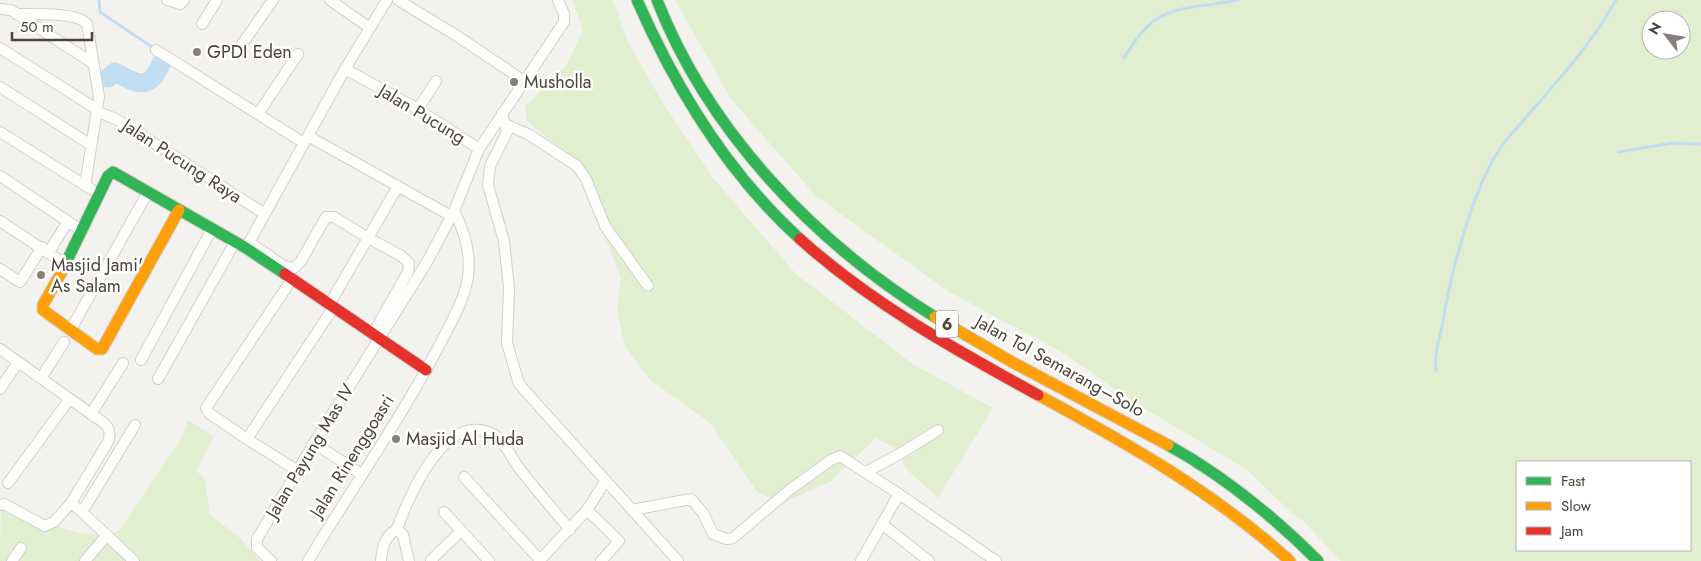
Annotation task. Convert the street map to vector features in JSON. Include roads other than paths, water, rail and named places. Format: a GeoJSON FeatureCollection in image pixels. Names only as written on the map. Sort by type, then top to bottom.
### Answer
{"type":"FeatureCollection","features":[{"type":"Feature","properties":{"kind":"main road","name":"Jalan Tol Semarang–Solo"},"geometry":{"type":"LineString","coordinates":[[637,0],[658,49],[683,97],[718,147],[755,194],[823,260],[934,337],[1155,460],[1215,499],[1290,561]]}},
{"type":"Feature","properties":{"kind":"main road","name":"Jalan Tol Semarang–Solo"},"geometry":{"type":"LineString","coordinates":[[657,0],[667,27],[706,96],[740,145],[771,183],[812,225],[857,264],[913,303],[972,339],[1163,442],[1226,481],[1293,536],[1318,561]]}},
{"type":"Feature","properties":{"kind":"main road"},"geometry":{"type":"LineString","coordinates":[[180,210],[102,349],[97,348],[73,324],[42,308],[108,176],[114,172],[148,192],[180,210],[235,242],[248,245],[292,280],[333,303],[426,370]]}},
{"type":"Feature","properties":{"kind":"street"},"geometry":{"type":"LineString","coordinates":[[167,0],[180,4],[184,0]]}},
{"type":"Feature","properties":{"kind":"street"},"geometry":{"type":"LineString","coordinates":[[202,24],[216,0]]}},
{"type":"Feature","properties":{"kind":"street"},"geometry":{"type":"LineString","coordinates":[[238,50],[273,0]]}},
{"type":"Feature","properties":{"kind":"street"},"geometry":{"type":"LineString","coordinates":[[330,0],[370,28]]}},
{"type":"Feature","properties":{"kind":"street"},"geometry":{"type":"LineString","coordinates":[[378,334],[409,267],[406,260],[400,255],[334,217],[326,216],[301,261],[297,266],[290,269],[248,245],[345,69],[387,0]]}},
{"type":"Feature","properties":{"kind":"street"},"geometry":{"type":"LineString","coordinates":[[398,0],[454,34],[524,81]]}},
{"type":"Feature","properties":{"kind":"street","name":"Jalan Pucung"},"geometry":{"type":"LineString","coordinates":[[345,69],[418,109],[480,149],[502,113],[564,22],[564,14],[558,0]]}},
{"type":"Feature","properties":{"kind":"street"},"geometry":{"type":"LineString","coordinates":[[0,9],[8,9],[94,64]]}},
{"type":"Feature","properties":{"kind":"street"},"geometry":{"type":"LineString","coordinates":[[16,14],[46,14],[84,20],[87,24],[99,97],[99,112],[91,145],[85,186]]}},
{"type":"Feature","properties":{"kind":"street","name":"Jalan Pucung Raya"},"geometry":{"type":"LineString","coordinates":[[0,48],[99,112],[116,119],[264,214]]}},
{"type":"Feature","properties":{"kind":"street"},"geometry":{"type":"LineString","coordinates":[[156,50],[258,114],[452,213]]}},
{"type":"Feature","properties":{"kind":"street"},"geometry":{"type":"LineString","coordinates":[[258,114],[298,54]]}},
{"type":"Feature","properties":{"kind":"street"},"geometry":{"type":"LineString","coordinates":[[418,109],[436,81]]}},
{"type":"Feature","properties":{"kind":"street"},"geometry":{"type":"LineString","coordinates":[[0,87],[91,145]]}},
{"type":"Feature","properties":{"kind":"street"},"geometry":{"type":"LineString","coordinates":[[502,113],[507,125],[507,132],[490,166],[488,185],[490,200],[504,241],[508,288],[507,343],[519,384],[678,561]]}},
{"type":"Feature","properties":{"kind":"street"},"geometry":{"type":"LineString","coordinates":[[507,125],[528,134],[577,166],[586,179],[604,226],[648,286]]}},
{"type":"Feature","properties":{"kind":"street"},"geometry":{"type":"LineString","coordinates":[[0,132],[100,194]]}},
{"type":"Feature","properties":{"kind":"street"},"geometry":{"type":"LineString","coordinates":[[378,334],[427,262],[452,213],[480,149]]}},
{"type":"Feature","properties":{"kind":"street"},"geometry":{"type":"LineString","coordinates":[[0,176],[82,230]]}},
{"type":"Feature","properties":{"kind":"street"},"geometry":{"type":"LineString","coordinates":[[247,439],[333,303],[398,186]]}},
{"type":"Feature","properties":{"kind":"street"},"geometry":{"type":"LineString","coordinates":[[73,324],[148,192]]}},
{"type":"Feature","properties":{"kind":"street","name":"Jalan Rinenggoasri"},"geometry":{"type":"LineString","coordinates":[[308,561],[426,370],[461,304],[468,277],[468,246],[452,213]]}},
{"type":"Feature","properties":{"kind":"street"},"geometry":{"type":"LineString","coordinates":[[0,221],[65,264]]}},
{"type":"Feature","properties":{"kind":"street"},"geometry":{"type":"LineString","coordinates":[[0,269],[20,282],[68,221]]}},
{"type":"Feature","properties":{"kind":"street"},"geometry":{"type":"LineString","coordinates":[[141,360],[212,229]]}},
{"type":"Feature","properties":{"kind":"street"},"geometry":{"type":"LineString","coordinates":[[158,380],[235,242]]}},
{"type":"Feature","properties":{"kind":"street"},"geometry":{"type":"LineString","coordinates":[[292,280],[206,408],[209,413],[298,471]]}},
{"type":"Feature","properties":{"kind":"street","name":"Jalan Payung Mas IV"},"geometry":{"type":"LineString","coordinates":[[271,561],[257,548],[257,539],[378,334]]}},
{"type":"Feature","properties":{"kind":"street"},"geometry":{"type":"LineString","coordinates":[[41,378],[64,342]]}},
{"type":"Feature","properties":{"kind":"street"},"geometry":{"type":"LineString","coordinates":[[0,349],[108,427],[110,437],[71,503],[54,522],[44,526],[4,504],[0,505]]}},
{"type":"Feature","properties":{"kind":"street"},"geometry":{"type":"LineString","coordinates":[[0,389],[18,362]]}},
{"type":"Feature","properties":{"kind":"street"},"geometry":{"type":"LineString","coordinates":[[90,414],[123,363]]}},
{"type":"Feature","properties":{"kind":"street"},"geometry":{"type":"LineString","coordinates":[[8,483],[69,400]]}},
{"type":"Feature","properties":{"kind":"street"},"geometry":{"type":"LineString","coordinates":[[82,512],[135,424]]}},
{"type":"Feature","properties":{"kind":"street"},"geometry":{"type":"LineString","coordinates":[[381,561],[382,547],[388,534],[397,529],[408,498],[423,471],[438,453],[458,435],[474,429],[497,437],[520,469],[570,530]]}},
{"type":"Feature","properties":{"kind":"street"},"geometry":{"type":"LineString","coordinates":[[866,472],[938,430]]}},
{"type":"Feature","properties":{"kind":"street"},"geometry":{"type":"LineString","coordinates":[[314,443],[361,474]]}},
{"type":"Feature","properties":{"kind":"street"},"geometry":{"type":"LineString","coordinates":[[632,510],[690,499],[703,513],[713,534],[727,539],[733,538],[792,488],[838,456],[844,457],[996,561]]}},
{"type":"Feature","properties":{"kind":"street"},"geometry":{"type":"LineString","coordinates":[[464,477],[539,560],[570,530],[587,510],[606,480]]}},
{"type":"Feature","properties":{"kind":"street"},"geometry":{"type":"LineString","coordinates":[[864,559],[898,494]]}},
{"type":"Feature","properties":{"kind":"street"},"geometry":{"type":"LineString","coordinates":[[71,503],[134,561]]}},
{"type":"Feature","properties":{"kind":"street"},"geometry":{"type":"LineString","coordinates":[[587,510],[619,541],[601,561]]}},
{"type":"Feature","properties":{"kind":"street"},"geometry":{"type":"LineString","coordinates":[[444,512],[489,561]]}},
{"type":"Feature","properties":{"kind":"street"},"geometry":{"type":"LineString","coordinates":[[882,524],[929,561]]}},
{"type":"Feature","properties":{"kind":"street"},"geometry":{"type":"LineString","coordinates":[[397,529],[403,535],[409,561]]}},
{"type":"Feature","properties":{"kind":"street"},"geometry":{"type":"LineString","coordinates":[[431,560],[461,530]]}},
{"type":"Feature","properties":{"kind":"street"},"geometry":{"type":"LineString","coordinates":[[85,561],[107,536]]}},
{"type":"Feature","properties":{"kind":"street"},"geometry":{"type":"LineString","coordinates":[[12,561],[22,548]]}},
{"type":"Feature","properties":{"kind":"waterway"},"geometry":{"type":"LineString","coordinates":[[99,0],[100,12],[155,49]]}},
{"type":"Feature","properties":{"kind":"waterway"},"geometry":{"type":"LineString","coordinates":[[1124,58],[1136,39],[1159,17],[1185,8],[1238,0]]}},
{"type":"Feature","properties":{"kind":"waterway"},"geometry":{"type":"LineString","coordinates":[[1436,370],[1437,351],[1458,254],[1474,204],[1493,160],[1504,143],[1578,57],[1616,0]]}},
{"type":"Feature","properties":{"kind":"waterway"},"geometry":{"type":"LineString","coordinates":[[108,78],[115,72],[130,80],[143,83],[153,78],[162,62]]}},
{"type":"Feature","properties":{"kind":"waterway"},"geometry":{"type":"LineString","coordinates":[[1619,152],[1672,143],[1701,144]]}},
{"type":"Feature","properties":{"kind":"place","name":"GPDI Eden"},"geometry":{"type":"Point","coordinates":[197,52]}},
{"type":"Feature","properties":{"kind":"place","name":"Musholla"},"geometry":{"type":"Point","coordinates":[514,82]}},
{"type":"Feature","properties":{"kind":"place","name":"Masjid Jami' As Salam"},"geometry":{"type":"Point","coordinates":[41,275]}},
{"type":"Feature","properties":{"kind":"place","name":"Masjid Al Huda"},"geometry":{"type":"Point","coordinates":[396,439]}}]}
